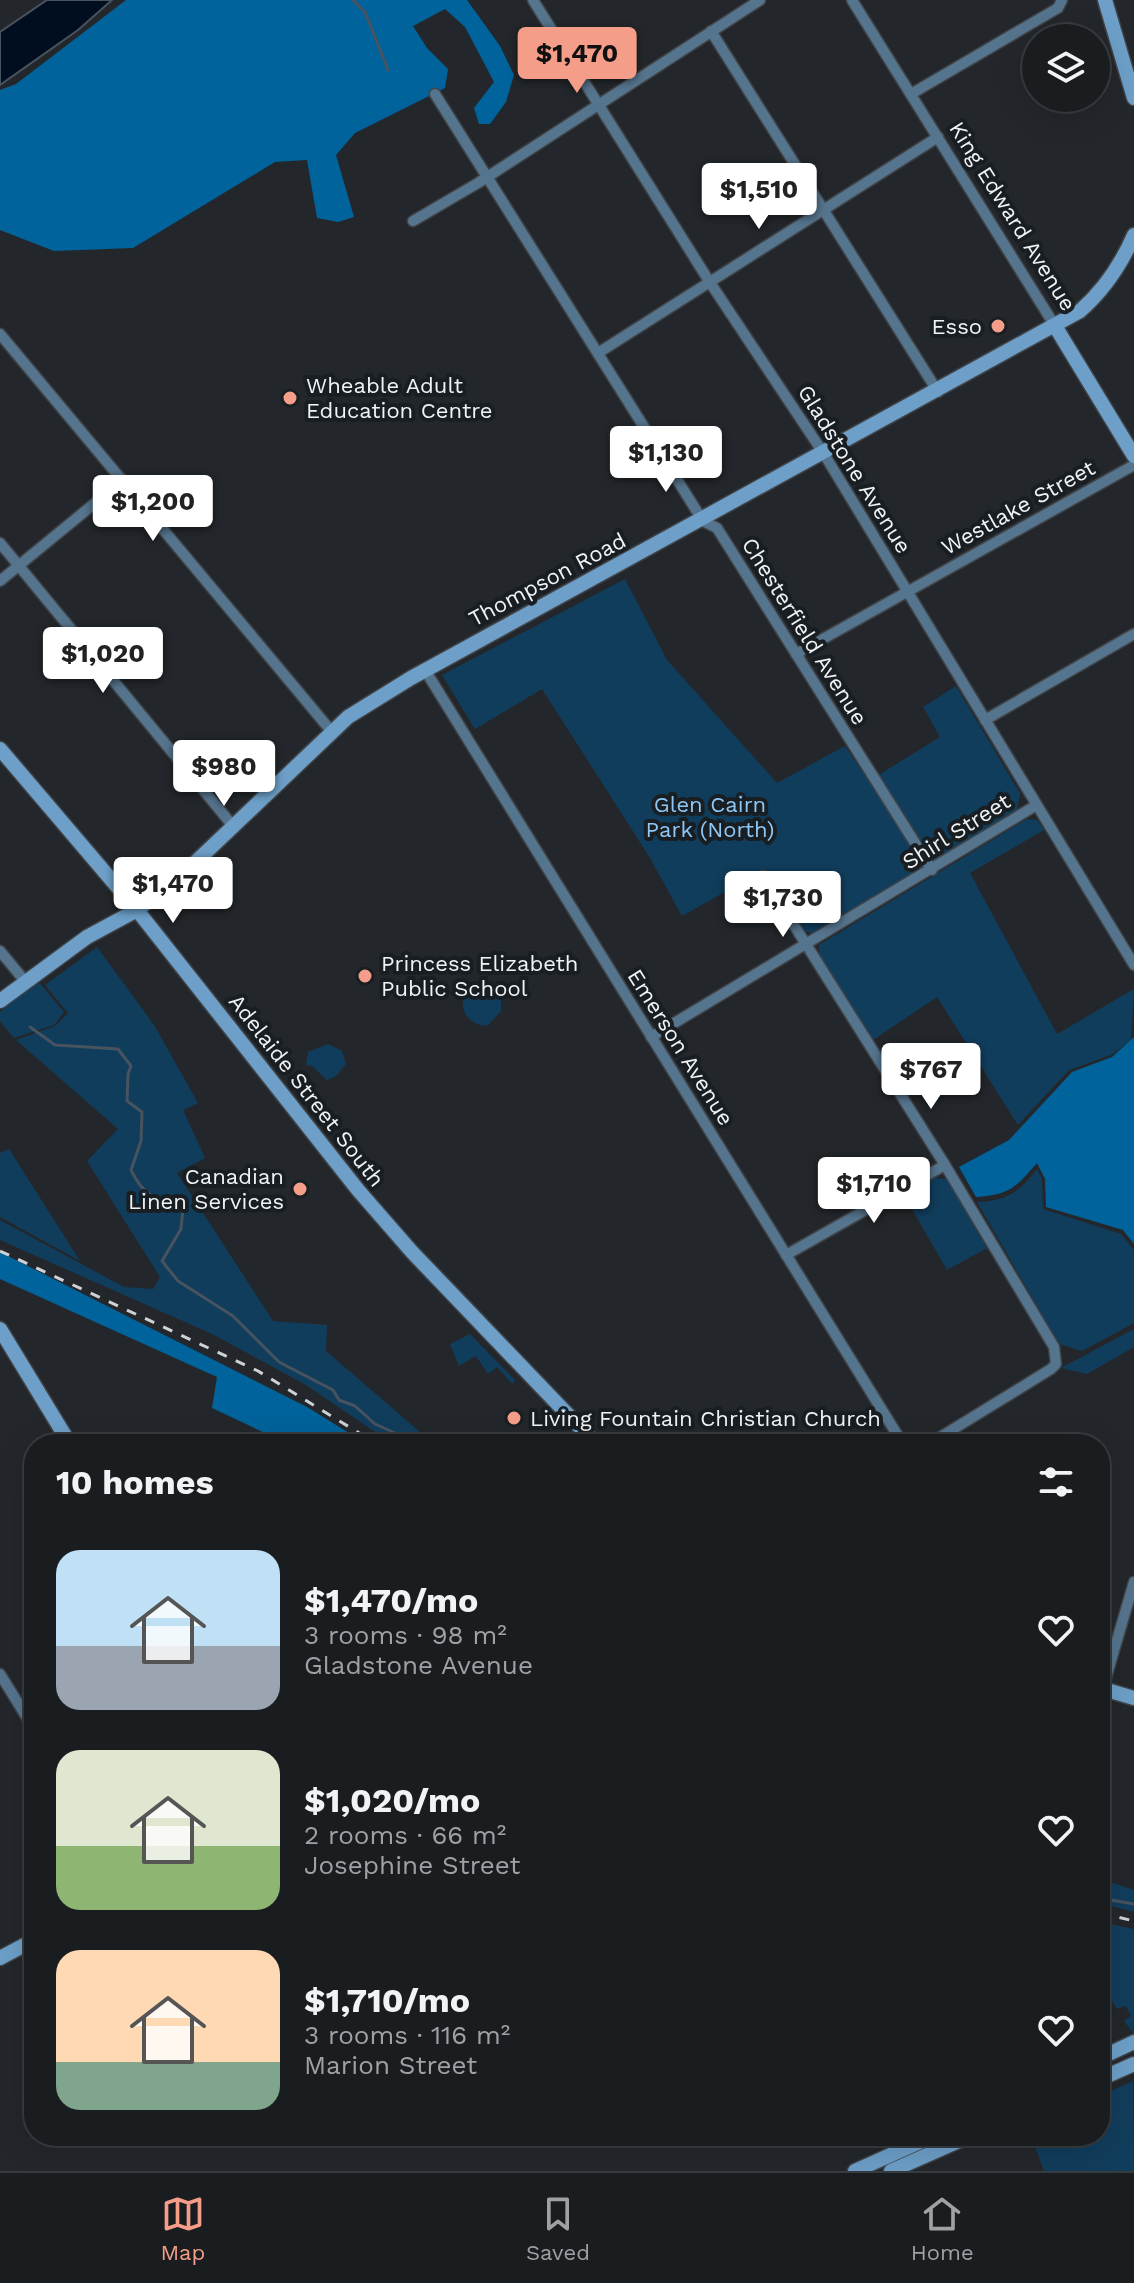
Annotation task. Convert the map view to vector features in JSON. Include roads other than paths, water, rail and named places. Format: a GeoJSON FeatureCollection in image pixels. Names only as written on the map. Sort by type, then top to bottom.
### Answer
{"type":"FeatureCollection","features":[{"type":"Feature","properties":{"kind":"street","name":"Gladstone Avenue"},"geometry":{"type":"LineString","coordinates":[[533,0],[709,281],[824,454],[1134,965]]}},
{"type":"Feature","properties":{"kind":"street"},"geometry":{"type":"LineString","coordinates":[[413,221],[760,0]]}},
{"type":"Feature","properties":{"kind":"street","name":"King Edward Avenue"},"geometry":{"type":"LineString","coordinates":[[852,0],[1134,456]]}},
{"type":"Feature","properties":{"kind":"street"},"geometry":{"type":"LineString","coordinates":[[911,94],[1058,8],[1062,0]]}},
{"type":"Feature","properties":{"kind":"street"},"geometry":{"type":"LineString","coordinates":[[1105,0],[1134,98]]}},
{"type":"Feature","properties":{"kind":"street"},"geometry":{"type":"LineString","coordinates":[[711,31],[938,392]]}},
{"type":"Feature","properties":{"kind":"street","name":"Chesterfield Avenue"},"geometry":{"type":"LineString","coordinates":[[435,94],[703,521],[717,528],[932,870]]}},
{"type":"Feature","properties":{"kind":"street"},"geometry":{"type":"LineString","coordinates":[[598,353],[938,137]]}},
{"type":"Feature","properties":{"kind":"street","name":"Thompson Road"},"geometry":{"type":"LineString","coordinates":[[0,1001],[24,980],[87,937],[137,910],[182,875],[348,717],[425,670],[703,521],[1055,326],[1099,294],[1123,261],[1134,235]]}},
{"type":"Feature","properties":{"kind":"street"},"geometry":{"type":"LineString","coordinates":[[0,334],[332,732]]}},
{"type":"Feature","properties":{"kind":"street","name":"Westlake Street"},"geometry":{"type":"LineString","coordinates":[[796,654],[1134,465]]}},
{"type":"Feature","properties":{"kind":"street"},"geometry":{"type":"LineString","coordinates":[[0,581],[123,480]]}},
{"type":"Feature","properties":{"kind":"street"},"geometry":{"type":"LineString","coordinates":[[0,543],[233,826]]}},
{"type":"Feature","properties":{"kind":"street"},"geometry":{"type":"LineString","coordinates":[[985,720],[1134,634]]}},
{"type":"Feature","properties":{"kind":"street","name":"Emerson Avenue"},"geometry":{"type":"LineString","coordinates":[[425,670],[897,1434]]}},
{"type":"Feature","properties":{"kind":"street","name":"Adelaide Street South"},"geometry":{"type":"LineString","coordinates":[[0,749],[137,910],[358,1190],[412,1252],[586,1434]]}},
{"type":"Feature","properties":{"kind":"street","name":"Shirl Street"},"geometry":{"type":"LineString","coordinates":[[651,1037],[1035,806]]}},
{"type":"Feature","properties":{"kind":"street"},"geometry":{"type":"LineString","coordinates":[[763,876],[945,1165],[1054,1347],[1056,1364],[945,1434]]}},
{"type":"Feature","properties":{"kind":"street"},"geometry":{"type":"LineString","coordinates":[[0,951],[24,980]]}},
{"type":"Feature","properties":{"kind":"street"},"geometry":{"type":"LineString","coordinates":[[786,1255],[945,1165]]}},
{"type":"Feature","properties":{"kind":"street"},"geometry":{"type":"LineString","coordinates":[[0,1329],[64,1434]]}},
{"type":"Feature","properties":{"kind":"street"},"geometry":{"type":"LineString","coordinates":[[1110,1659],[1134,1582]]}},
{"type":"Feature","properties":{"kind":"street"},"geometry":{"type":"LineString","coordinates":[[0,1674],[24,1713]]}},
{"type":"Feature","properties":{"kind":"street"},"geometry":{"type":"LineString","coordinates":[[1110,1691],[1134,1698]]}},
{"type":"Feature","properties":{"kind":"street"},"geometry":{"type":"LineString","coordinates":[[0,1958],[24,1945]]}},
{"type":"Feature","properties":{"kind":"street"},"geometry":{"type":"LineString","coordinates":[[1110,2053],[1134,2042]]}},
{"type":"Feature","properties":{"kind":"street"},"geometry":{"type":"LineString","coordinates":[[1110,2075],[1134,2064]]}},
{"type":"Feature","properties":{"kind":"street"},"geometry":{"type":"LineString","coordinates":[[855,2171],[911,2146]]}},
{"type":"Feature","properties":{"kind":"street"},"geometry":{"type":"LineString","coordinates":[[891,2171],[947,2146]]}},
{"type":"Feature","properties":{"kind":"waterway"},"geometry":{"type":"LineString","coordinates":[[353,0],[365,12],[388,70]]}},
{"type":"Feature","properties":{"kind":"waterway"},"geometry":{"type":"LineString","coordinates":[[30,1027],[55,1045],[118,1049],[131,1066],[127,1101],[142,1112],[141,1141],[131,1170],[146,1192],[183,1208],[181,1229],[162,1261],[178,1281],[233,1316],[279,1362],[333,1390],[339,1400],[355,1406],[375,1424],[395,1433]]}},
{"type":"Feature","properties":{"kind":"waterway"},"geometry":{"type":"LineString","coordinates":[[1110,1900],[1134,1904]]}},
{"type":"Feature","properties":{"kind":"railway"},"geometry":{"type":"LineString","coordinates":[[0,1251],[258,1371],[361,1434]]}},
{"type":"Feature","properties":{"kind":"railway"},"geometry":{"type":"LineString","coordinates":[[1110,1915],[1134,1921]]}},
{"type":"Feature","properties":{"kind":"place","name":"Esso"},"geometry":{"type":"Point","coordinates":[998,326]}},
{"type":"Feature","properties":{"kind":"place","name":"Wheable Adult Education Centre"},"geometry":{"type":"Point","coordinates":[290,398]}},
{"type":"Feature","properties":{"kind":"place","name":"Princess Elizabeth Public School"},"geometry":{"type":"Point","coordinates":[365,976]}},
{"type":"Feature","properties":{"kind":"place","name":"Canadian Linen Services"},"geometry":{"type":"Point","coordinates":[300,1189]}},
{"type":"Feature","properties":{"kind":"place","name":"Living Fountain Christian Church"},"geometry":{"type":"Point","coordinates":[514,1418]}},
{"type":"Feature","properties":{"kind":"park label","name":"Glen Cairn Park (North)"},"geometry":{"type":"Point","coordinates":[710,816]}}]}
